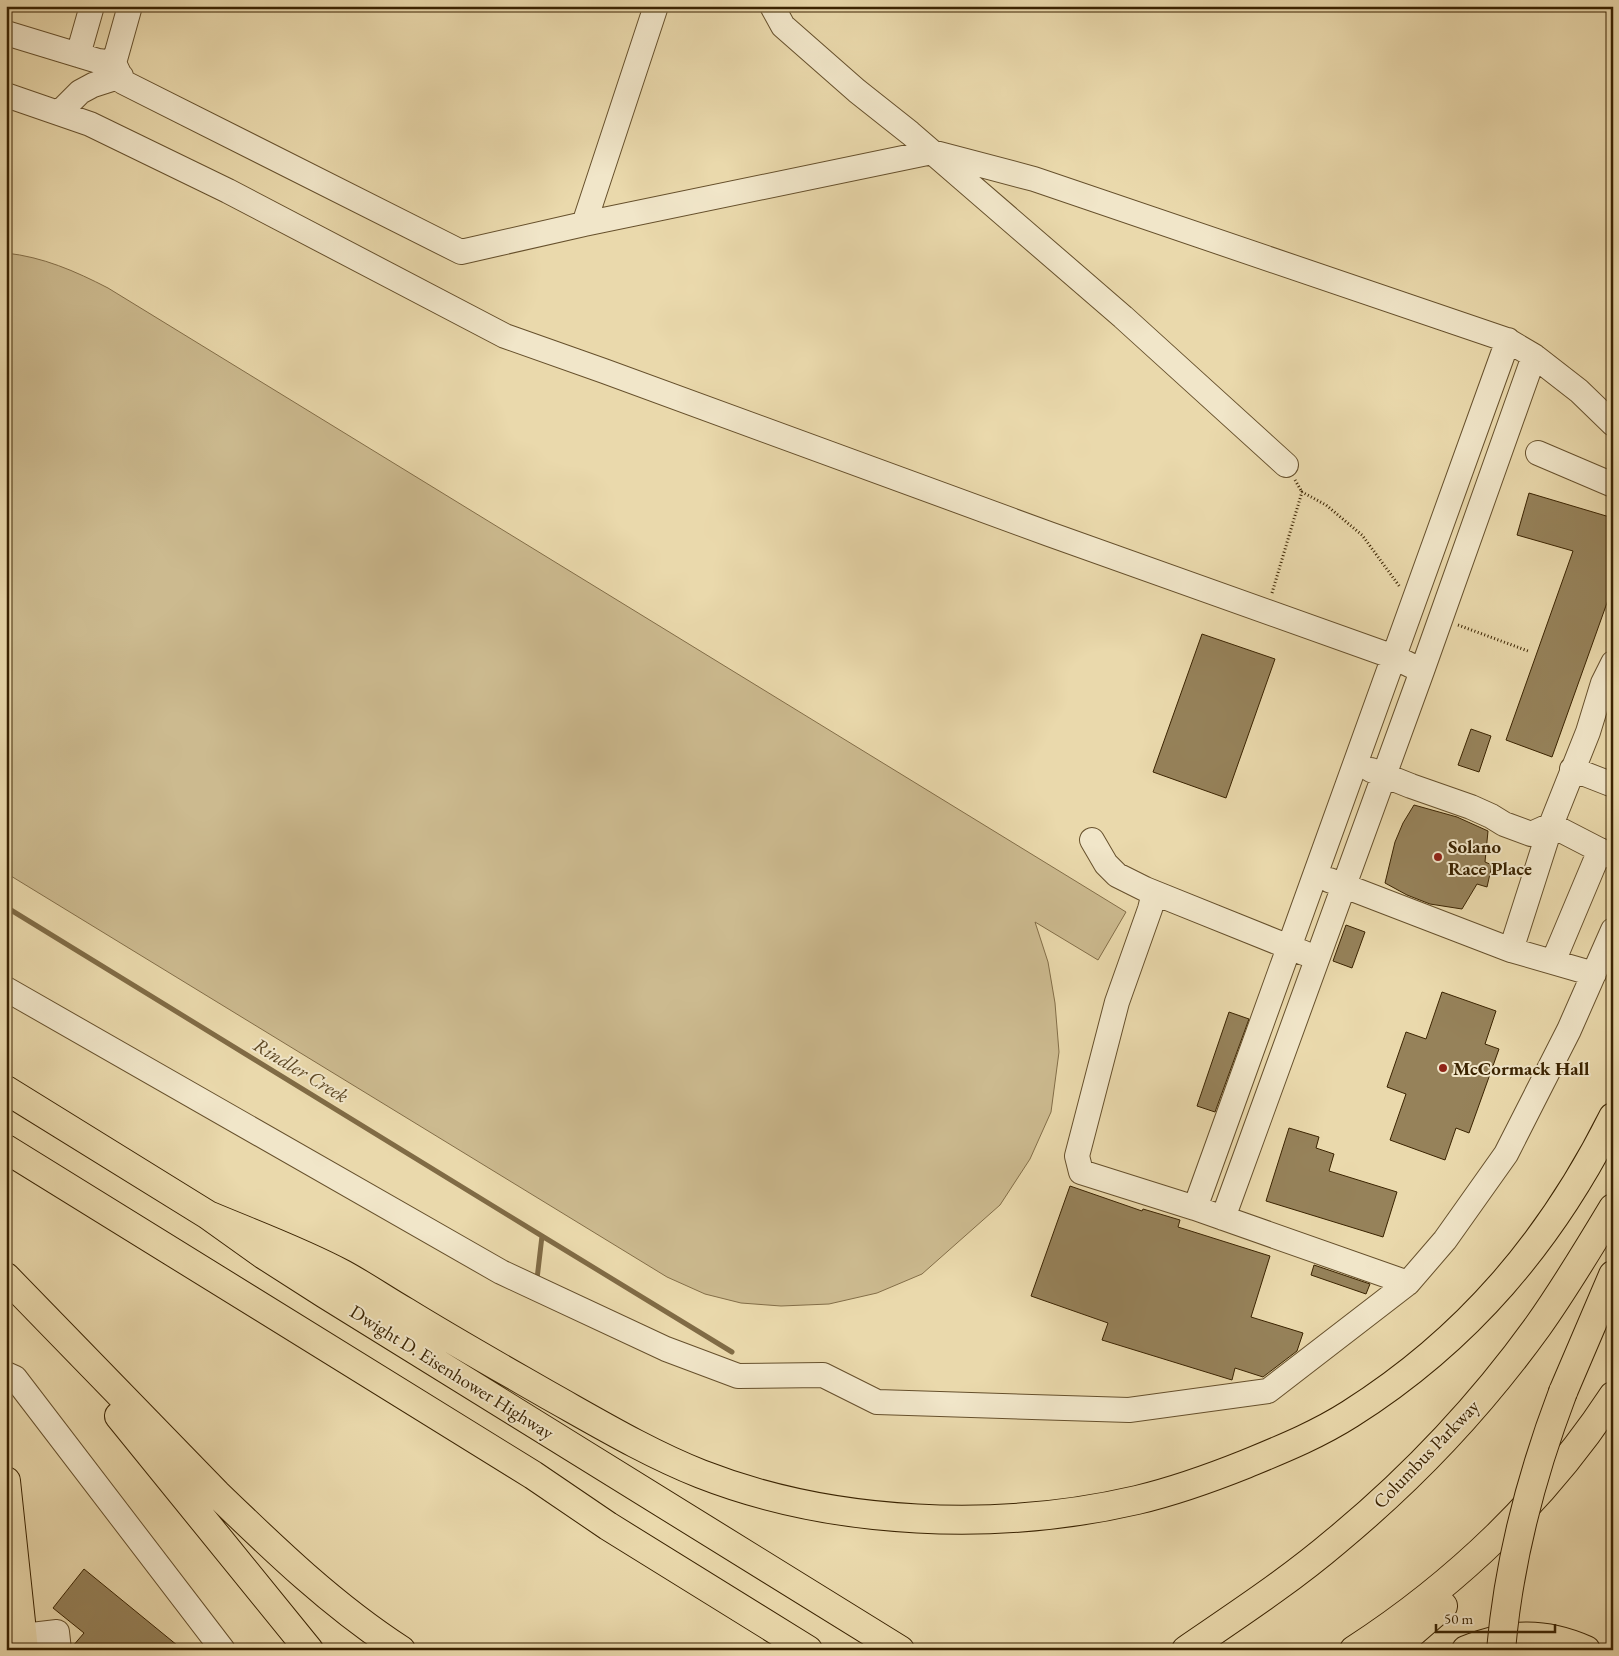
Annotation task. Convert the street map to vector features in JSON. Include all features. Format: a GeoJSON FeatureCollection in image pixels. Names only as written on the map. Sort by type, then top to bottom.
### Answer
{"type":"FeatureCollection","features":[{"type":"Feature","properties":{"kind":"main road","name":"Dwight D. Eisenhower Highway"},"geometry":{"type":"LineString","coordinates":[[6,1090],[208,1216],[325,1294],[900,1650]]}},
{"type":"Feature","properties":{"kind":"main road"},"geometry":{"type":"LineString","coordinates":[[208,1216],[298,1252],[346,1275],[574,1410],[655,1453],[704,1475],[765,1494],[862,1513],[950,1520],[1010,1519],[1108,1506],[1175,1489],[1289,1446],[1351,1414],[1432,1353],[1457,1331],[1505,1282],[1547,1230],[1566,1202],[1613,1118]]}},
{"type":"Feature","properties":{"kind":"main road"},"geometry":{"type":"LineString","coordinates":[[6,1149],[533,1475],[608,1526],[808,1650]]}},
{"type":"Feature","properties":{"kind":"main road","name":"Columbus Parkway"},"geometry":{"type":"LineString","coordinates":[[1186,1650],[1319,1556],[1384,1498],[1440,1443],[1493,1383],[1537,1327],[1613,1208]]}},
{"type":"Feature","properties":{"kind":"main road"},"geometry":{"type":"LineString","coordinates":[[1501,1650],[1511,1575],[1525,1506],[1545,1441],[1563,1392],[1613,1275]]}},
{"type":"Feature","properties":{"kind":"main road"},"geometry":{"type":"LineString","coordinates":[[12,1282],[309,1650]]}},
{"type":"Feature","properties":{"kind":"main road"},"geometry":{"type":"LineString","coordinates":[[12,1282],[216,1494],[334,1602],[401,1650]]}},
{"type":"Feature","properties":{"kind":"main road"},"geometry":{"type":"LineString","coordinates":[[1392,1650],[1439,1610],[1466,1582],[1571,1454],[1613,1396]]}},
{"type":"Feature","properties":{"kind":"main road"},"geometry":{"type":"LineString","coordinates":[[1354,1650],[1414,1608],[1483,1549],[1527,1504],[1571,1454]]}},
{"type":"Feature","properties":{"kind":"main road"},"geometry":{"type":"LineString","coordinates":[[6,1481],[18,1641]]}},
{"type":"Feature","properties":{"kind":"main road"},"geometry":{"type":"LineString","coordinates":[[1466,1650],[1500,1638],[1520,1636],[1538,1636],[1555,1639],[1586,1650]]}},
{"type":"Feature","properties":{"kind":"street"},"geometry":{"type":"LineString","coordinates":[[78,55],[92,6]]}},
{"type":"Feature","properties":{"kind":"street"},"geometry":{"type":"LineString","coordinates":[[59,113],[80,92],[117,70],[130,6]]}},
{"type":"Feature","properties":{"kind":"street"},"geometry":{"type":"LineString","coordinates":[[584,224],[656,6]]}},
{"type":"Feature","properties":{"kind":"street"},"geometry":{"type":"LineString","coordinates":[[772,6],[783,26],[1124,317],[1286,465]]}},
{"type":"Feature","properties":{"kind":"street"},"geometry":{"type":"LineString","coordinates":[[6,33],[98,61],[117,70],[124,82],[461,252],[584,224],[932,152],[1034,179],[1508,340],[1534,356],[1579,391],[1613,424]]}},
{"type":"Feature","properties":{"kind":"street"},"geometry":{"type":"LineString","coordinates":[[6,95],[90,124],[228,191],[505,336],[604,370],[1021,524],[1394,657],[1422,671]]}},
{"type":"Feature","properties":{"kind":"street"},"geometry":{"type":"LineString","coordinates":[[1195,1208],[1508,340]]}},
{"type":"Feature","properties":{"kind":"street"},"geometry":{"type":"LineString","coordinates":[[1223,1218],[1441,619],[1534,356]]}},
{"type":"Feature","properties":{"kind":"street"},"geometry":{"type":"LineString","coordinates":[[1538,454],[1613,486]]}},
{"type":"Feature","properties":{"kind":"street"},"geometry":{"type":"LineString","coordinates":[[1512,950],[1550,825],[1588,732],[1603,683],[1613,663]]}},
{"type":"Feature","properties":{"kind":"street"},"geometry":{"type":"LineString","coordinates":[[1356,764],[1471,807],[1504,824],[1531,834],[1550,825]]}},
{"type":"Feature","properties":{"kind":"street"},"geometry":{"type":"LineString","coordinates":[[1572,769],[1613,785]]}},
{"type":"Feature","properties":{"kind":"street"},"geometry":{"type":"LineString","coordinates":[[1550,825],[1606,854],[1554,962]]}},
{"type":"Feature","properties":{"kind":"street"},"geometry":{"type":"LineString","coordinates":[[1092,840],[1106,864],[1117,875],[1154,893],[1317,958]]}},
{"type":"Feature","properties":{"kind":"street"},"geometry":{"type":"LineString","coordinates":[[1316,875],[1512,950],[1594,974]]}},
{"type":"Feature","properties":{"kind":"street"},"geometry":{"type":"LineString","coordinates":[[1154,893],[1117,1002],[1077,1156],[1081,1172],[1195,1208],[1408,1283]]}},
{"type":"Feature","properties":{"kind":"street"},"geometry":{"type":"LineString","coordinates":[[6,989],[501,1272],[666,1349],[738,1376],[823,1376],[877,1402],[1129,1410],[1268,1391],[1408,1283],[1445,1240],[1506,1154],[1569,1030],[1613,930]]}},
{"type":"Feature","properties":{"kind":"street"},"geometry":{"type":"LineString","coordinates":[[6,1374],[15,1378],[224,1650]]}},
{"type":"Feature","properties":{"kind":"street"},"geometry":{"type":"LineString","coordinates":[[18,1641],[57,1632],[58,1650]]}},
{"type":"Feature","properties":{"kind":"path"},"geometry":{"type":"LineString","coordinates":[[1266,611],[1302,492],[1326,505],[1362,535],[1413,604]]}},
{"type":"Feature","properties":{"kind":"path"},"geometry":{"type":"LineString","coordinates":[[1441,619],[1528,651]]}},
{"type":"Feature","properties":{"kind":"shaded area"},"geometry":{"type":"Polygon","coordinates":[[[6,253],[33,258],[58,266],[108,288],[1126,912],[1098,960],[1035,922],[1048,962],[1055,1003],[1059,1052],[1051,1112],[1030,1159],[1000,1205],[922,1274],[877,1293],[829,1304],[781,1306],[741,1303],[705,1294],[667,1277],[6,873],[6,253]]]}},
{"type":"Feature","properties":{"kind":"building"},"geometry":{"type":"Polygon","coordinates":[[[1529,493],[1613,518],[1613,586],[1552,757],[1506,740],[1573,551],[1517,535],[1529,493]]]}},
{"type":"Feature","properties":{"kind":"building"},"geometry":{"type":"Polygon","coordinates":[[[1202,634],[1275,659],[1226,798],[1153,772],[1202,634]]]}},
{"type":"Feature","properties":{"kind":"building"},"geometry":{"type":"Polygon","coordinates":[[[1471,729],[1491,736],[1479,772],[1458,765],[1471,729]]]}},
{"type":"Feature","properties":{"kind":"building","name":"Solano Race Place"},"geometry":{"type":"Polygon","coordinates":[[[1414,805],[1457,817],[1488,831],[1485,862],[1492,865],[1487,887],[1477,884],[1462,909],[1430,904],[1407,895],[1385,883],[1395,842],[1403,823],[1414,805]]]}},
{"type":"Feature","properties":{"kind":"building"},"geometry":{"type":"Polygon","coordinates":[[[1346,925],[1365,932],[1352,968],[1333,961],[1346,925]]]}},
{"type":"Feature","properties":{"kind":"building","name":"McCormack Hall"},"geometry":{"type":"Polygon","coordinates":[[[1442,992],[1496,1011],[1485,1044],[1499,1049],[1469,1133],[1456,1128],[1445,1160],[1390,1140],[1406,1094],[1387,1087],[1406,1032],[1426,1039],[1442,992]]]}},
{"type":"Feature","properties":{"kind":"building"},"geometry":{"type":"Polygon","coordinates":[[[1229,1012],[1249,1019],[1215,1112],[1197,1106],[1229,1012]]]}},
{"type":"Feature","properties":{"kind":"building"},"geometry":{"type":"Polygon","coordinates":[[[1289,1128],[1319,1137],[1316,1148],[1334,1154],[1329,1171],[1397,1192],[1383,1237],[1266,1201],[1289,1128]]]}},
{"type":"Feature","properties":{"kind":"building"},"geometry":{"type":"Polygon","coordinates":[[[1070,1186],[1142,1211],[1143,1209],[1180,1220],[1178,1227],[1270,1256],[1251,1317],[1303,1333],[1297,1351],[1263,1377],[1235,1368],[1232,1380],[1102,1340],[1108,1323],[1031,1296],[1070,1186]]]}},
{"type":"Feature","properties":{"kind":"building"},"geometry":{"type":"Polygon","coordinates":[[[1314,1265],[1370,1284],[1366,1294],[1311,1275],[1314,1265]]]}},
{"type":"Feature","properties":{"kind":"building"},"geometry":{"type":"Polygon","coordinates":[[[84,1569],[183,1650],[73,1650],[72,1647],[84,1633],[53,1608],[84,1569]]]}},
{"type":"Feature","properties":{"kind":"waterway","name":"Rindler Creek"},"geometry":{"type":"LineString","coordinates":[[6,907],[542,1236],[537,1279]]}},
{"type":"Feature","properties":{"kind":"waterway"},"geometry":{"type":"LineString","coordinates":[[542,1236],[732,1352]]}},
{"type":"Feature","properties":{"kind":"place","name":"Solano Race Place"},"geometry":{"type":"Point","coordinates":[1438,857]}},
{"type":"Feature","properties":{"kind":"place","name":"McCormack Hall"},"geometry":{"type":"Point","coordinates":[1443,1068]}}]}
